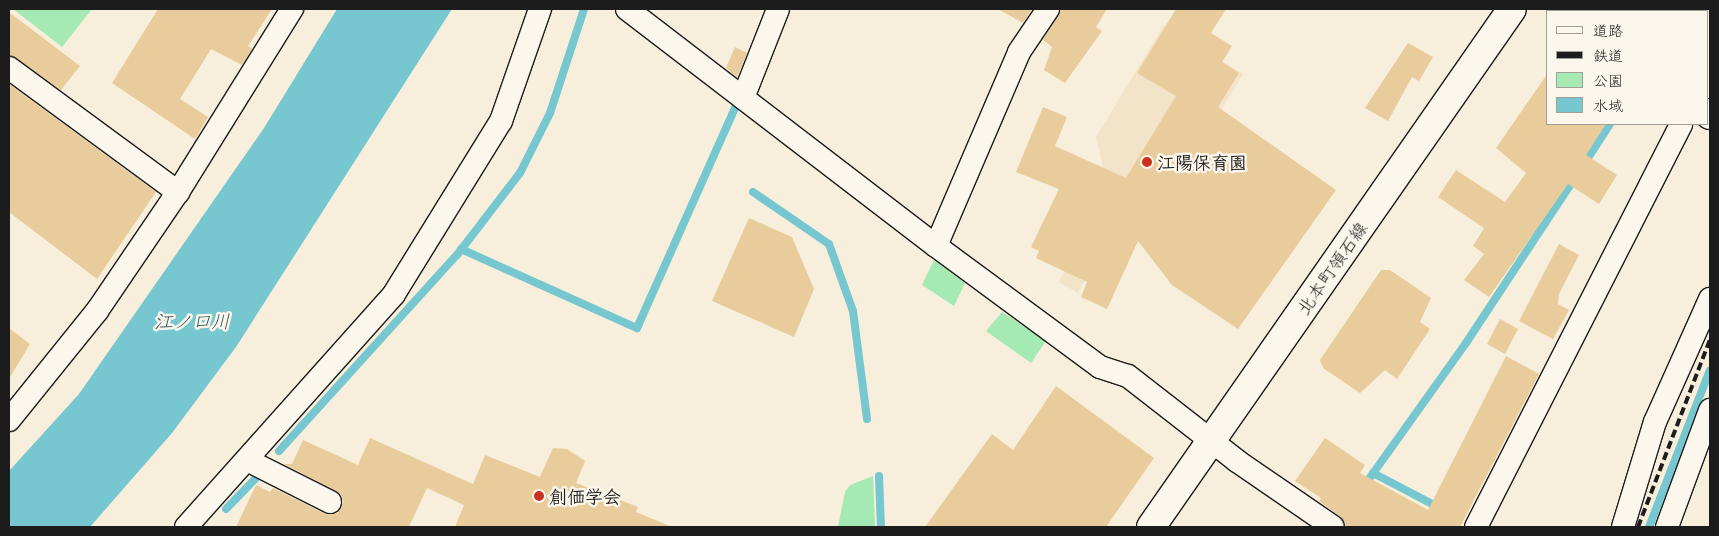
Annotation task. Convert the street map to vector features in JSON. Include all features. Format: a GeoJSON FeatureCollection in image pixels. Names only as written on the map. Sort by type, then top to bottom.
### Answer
{"type":"FeatureCollection","features":[{"type":"Feature","properties":{"kind":"main road","name":"北本町領石線"},"geometry":{"type":"LineString","coordinates":[[1151,527],[1512,9]]}},
{"type":"Feature","properties":{"kind":"street"},"geometry":{"type":"LineString","coordinates":[[9,420],[97,311],[178,192],[292,9]]}},
{"type":"Feature","properties":{"kind":"street"},"geometry":{"type":"LineString","coordinates":[[186,527],[394,294],[435,232],[501,121],[540,9]]}},
{"type":"Feature","properties":{"kind":"street"},"geometry":{"type":"LineString","coordinates":[[627,9],[936,246],[1100,367],[1128,376],[1212,440],[1334,527]]}},
{"type":"Feature","properties":{"kind":"street"},"geometry":{"type":"LineString","coordinates":[[743,98],[778,9]]}},
{"type":"Feature","properties":{"kind":"street"},"geometry":{"type":"LineString","coordinates":[[936,246],[1019,52],[1048,9]]}},
{"type":"Feature","properties":{"kind":"street"},"geometry":{"type":"LineString","coordinates":[[9,68],[178,192]]}},
{"type":"Feature","properties":{"kind":"street"},"geometry":{"type":"LineString","coordinates":[[1476,527],[1680,125]]}},
{"type":"Feature","properties":{"kind":"street"},"geometry":{"type":"LineString","coordinates":[[1623,527],[1655,422],[1710,299]]}},
{"type":"Feature","properties":{"kind":"street"},"geometry":{"type":"LineString","coordinates":[[1667,527],[1710,410]]}},
{"type":"Feature","properties":{"kind":"street"},"geometry":{"type":"LineString","coordinates":[[247,460],[330,502]]}},
{"type":"Feature","properties":{"kind":"shaded area","name":"江陽保育園"},"geometry":{"type":"Polygon","coordinates":[[[1164,25],[1243,74],[1146,231],[1100,247],[1078,293],[1059,282],[1107,182],[1096,137],[1164,25]]]}},
{"type":"Feature","properties":{"kind":"green space"},"geometry":{"type":"Polygon","coordinates":[[[13,9],[92,9],[62,47],[13,9]]]}},
{"type":"Feature","properties":{"kind":"green space"},"geometry":{"type":"Polygon","coordinates":[[[934,260],[965,283],[954,306],[922,285],[934,260]]]}},
{"type":"Feature","properties":{"kind":"green space"},"geometry":{"type":"Polygon","coordinates":[[[1002,312],[1046,341],[1031,363],[986,331],[1002,312]]]}},
{"type":"Feature","properties":{"kind":"green space"},"geometry":{"type":"Polygon","coordinates":[[[873,476],[875,527],[838,527],[845,492],[850,485],[873,476]]]}},
{"type":"Feature","properties":{"kind":"water","name":"江ノ口川"},"geometry":{"type":"Polygon","coordinates":[[[337,9],[452,9],[236,347],[172,433],[90,527],[9,527],[9,471],[79,394],[264,128],[337,9]]]}},
{"type":"Feature","properties":{"kind":"building"},"geometry":{"type":"Polygon","coordinates":[[[158,9],[272,9],[248,46],[252,49],[242,65],[211,49],[180,99],[208,117],[195,139],[112,83],[158,9]]]}},
{"type":"Feature","properties":{"kind":"building"},"geometry":{"type":"Polygon","coordinates":[[[998,9],[1032,9],[1023,23],[998,9]]]}},
{"type":"Feature","properties":{"kind":"building"},"geometry":{"type":"Polygon","coordinates":[[[1061,9],[1107,9],[1096,27],[1102,31],[1065,83],[1044,70],[1052,47],[1043,40],[1061,9]]]}},
{"type":"Feature","properties":{"kind":"building"},"geometry":{"type":"Polygon","coordinates":[[[1176,9],[1226,9],[1211,33],[1232,46],[1222,62],[1239,73],[1218,107],[1336,190],[1238,329],[1172,285],[1138,241],[1107,309],[1081,297],[1087,282],[1036,258],[1039,251],[1031,247],[1059,189],[1016,172],[1043,107],[1067,117],[1055,146],[1126,178],[1176,96],[1137,73],[1176,9]]]}},
{"type":"Feature","properties":{"kind":"building"},"geometry":{"type":"Polygon","coordinates":[[[9,12],[80,66],[61,90],[9,55],[9,12]]]}},
{"type":"Feature","properties":{"kind":"building"},"geometry":{"type":"Polygon","coordinates":[[[1408,43],[1433,57],[1419,81],[1412,77],[1388,121],[1365,108],[1408,43]]]}},
{"type":"Feature","properties":{"kind":"building"},"geometry":{"type":"Polygon","coordinates":[[[735,47],[747,53],[737,77],[726,68],[735,47]]]}},
{"type":"Feature","properties":{"kind":"building"},"geometry":{"type":"Polygon","coordinates":[[[1546,76],[1546,125],[1605,125],[1586,155],[1617,175],[1599,204],[1568,184],[1489,297],[1464,280],[1484,254],[1473,246],[1484,228],[1438,197],[1456,170],[1505,202],[1526,173],[1496,148],[1546,76]]]}},
{"type":"Feature","properties":{"kind":"building"},"geometry":{"type":"Polygon","coordinates":[[[9,84],[156,192],[97,279],[9,212],[9,84]]]}},
{"type":"Feature","properties":{"kind":"building"},"geometry":{"type":"Polygon","coordinates":[[[749,218],[792,237],[814,289],[794,337],[712,301],[749,218]]]}},
{"type":"Feature","properties":{"kind":"building"},"geometry":{"type":"Polygon","coordinates":[[[1559,244],[1579,255],[1559,294],[1558,304],[1569,310],[1553,339],[1519,321],[1559,244]]]}},
{"type":"Feature","properties":{"kind":"building"},"geometry":{"type":"Polygon","coordinates":[[[1381,270],[1390,270],[1431,298],[1420,322],[1430,329],[1397,379],[1385,370],[1360,393],[1323,368],[1320,360],[1381,270]]]}},
{"type":"Feature","properties":{"kind":"building"},"geometry":{"type":"Polygon","coordinates":[[[1500,319],[1518,329],[1505,354],[1487,344],[1500,319]]]}},
{"type":"Feature","properties":{"kind":"building"},"geometry":{"type":"Polygon","coordinates":[[[9,328],[30,344],[9,379],[9,328]]]}},
{"type":"Feature","properties":{"kind":"building"},"geometry":{"type":"Polygon","coordinates":[[[1506,356],[1539,374],[1460,527],[1347,527],[1341,517],[1319,501],[1321,498],[1295,481],[1325,438],[1365,465],[1360,473],[1428,510],[1506,356]]]}},
{"type":"Feature","properties":{"kind":"building"},"geometry":{"type":"Polygon","coordinates":[[[1056,386],[1154,458],[1106,527],[925,527],[992,434],[1013,450],[1056,386]]]}},
{"type":"Feature","properties":{"kind":"building"},"geometry":{"type":"Polygon","coordinates":[[[370,438],[473,484],[485,455],[540,477],[553,448],[567,449],[585,461],[576,483],[638,507],[636,512],[672,527],[455,527],[464,505],[427,488],[409,527],[236,527],[256,485],[270,492],[273,488],[325,514],[338,513],[343,502],[341,494],[284,464],[292,464],[303,440],[358,465],[370,438]]]}},
{"type":"Feature","properties":{"kind":"waterway"},"geometry":{"type":"LineString","coordinates":[[279,451],[457,255],[520,173],[550,113],[584,9]]}},
{"type":"Feature","properties":{"kind":"waterway"},"geometry":{"type":"LineString","coordinates":[[461,249],[637,328],[735,108]]}},
{"type":"Feature","properties":{"kind":"waterway"},"geometry":{"type":"LineString","coordinates":[[1584,164],[1609,125]]}},
{"type":"Feature","properties":{"kind":"waterway"},"geometry":{"type":"LineString","coordinates":[[1364,486],[1466,343],[1575,178]]}},
{"type":"Feature","properties":{"kind":"waterway"},"geometry":{"type":"LineString","coordinates":[[753,192],[829,244],[853,311],[867,419]]}},
{"type":"Feature","properties":{"kind":"waterway"},"geometry":{"type":"LineString","coordinates":[[1649,527],[1710,370]]}},
{"type":"Feature","properties":{"kind":"waterway"},"geometry":{"type":"LineString","coordinates":[[1373,473],[1440,508]]}},
{"type":"Feature","properties":{"kind":"waterway"},"geometry":{"type":"LineString","coordinates":[[879,476],[881,527]]}},
{"type":"Feature","properties":{"kind":"waterway"},"geometry":{"type":"LineString","coordinates":[[226,509],[256,478]]}},
{"type":"Feature","properties":{"kind":"railway"},"geometry":{"type":"LineString","coordinates":[[1638,527],[1710,339]]}},
{"type":"Feature","properties":{"kind":"place","name":"江陽保育園"},"geometry":{"type":"Point","coordinates":[1147,162]}},
{"type":"Feature","properties":{"kind":"place","name":"創価学会"},"geometry":{"type":"Point","coordinates":[539,496]}}]}
